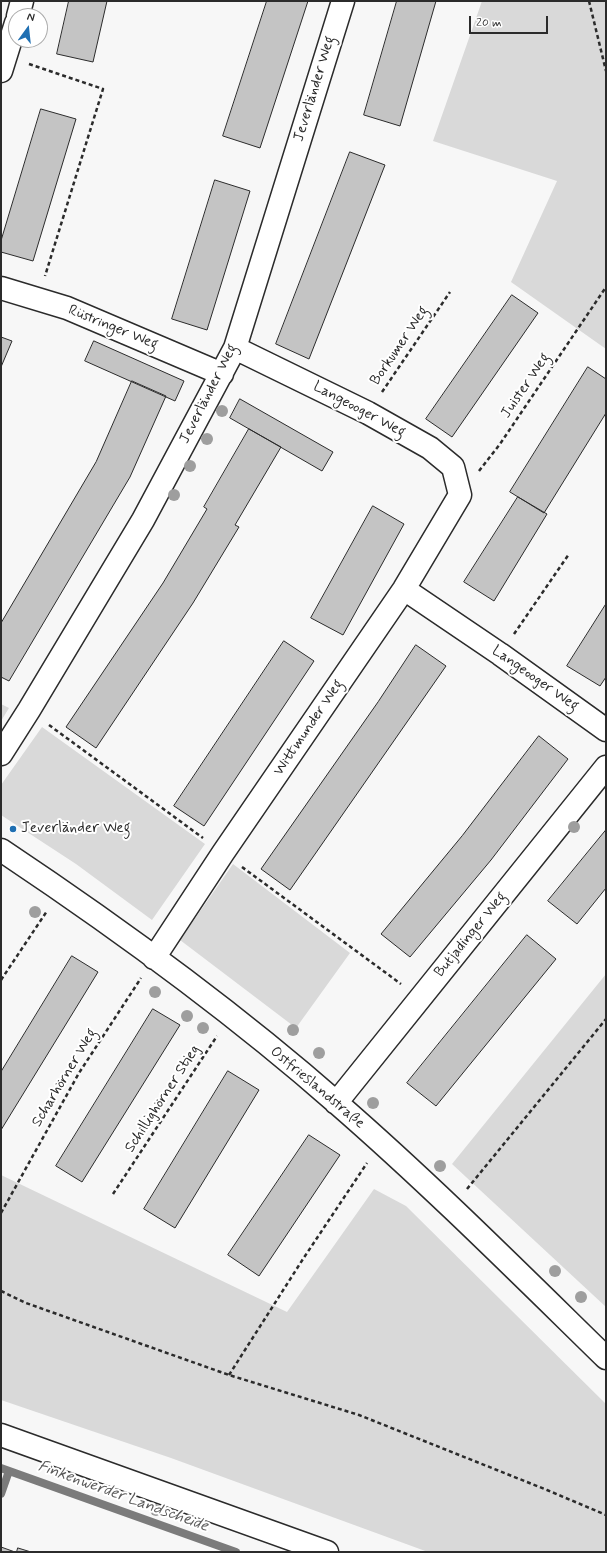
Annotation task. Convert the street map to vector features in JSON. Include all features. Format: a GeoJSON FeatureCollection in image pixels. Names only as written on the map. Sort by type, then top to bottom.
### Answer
{"type":"FeatureCollection","features":[{"type":"Feature","properties":{"kind":"street","name":"Jeverländer Weg"},"geometry":{"type":"LineString","coordinates":[[1,754],[143,520],[235,348],[343,1]]}},
{"type":"Feature","properties":{"kind":"street"},"geometry":{"type":"LineString","coordinates":[[3,64],[8,48]]}},
{"type":"Feature","properties":{"kind":"street","name":"Rüstringer Weg"},"geometry":{"type":"LineString","coordinates":[[1,288],[67,308],[222,374]]}},
{"type":"Feature","properties":{"kind":"street","name":"Langeooger Weg"},"geometry":{"type":"LineString","coordinates":[[235,348],[368,413],[430,448],[453,467],[460,495]]}},
{"type":"Feature","properties":{"kind":"street","name":"Wittmunder Weg"},"geometry":{"type":"LineString","coordinates":[[154,958],[223,854],[404,589],[460,495]]}},
{"type":"Feature","properties":{"kind":"street","name":"Langeooger Weg"},"geometry":{"type":"LineString","coordinates":[[404,589],[500,654],[606,730]]}},
{"type":"Feature","properties":{"kind":"street","name":"Butjadinger Weg"},"geometry":{"type":"LineString","coordinates":[[336,1102],[606,767]]}},
{"type":"Feature","properties":{"kind":"street","name":"Ostfrieslandstraße"},"geometry":{"type":"LineString","coordinates":[[1,850],[61,891],[231,1015],[336,1102],[452,1207],[606,1358]]}},
{"type":"Feature","properties":{"kind":"street"},"geometry":{"type":"LineString","coordinates":[[1,1435],[327,1552]]}},
{"type":"Feature","properties":{"kind":"path"},"geometry":{"type":"LineString","coordinates":[[589,1],[606,71]]}},
{"type":"Feature","properties":{"kind":"path"},"geometry":{"type":"LineString","coordinates":[[3,64],[103,89],[38,300]]}},
{"type":"Feature","properties":{"kind":"path","name":"Juister Weg"},"geometry":{"type":"LineString","coordinates":[[460,495],[500,444],[606,287]]}},
{"type":"Feature","properties":{"kind":"path","name":"Borkumer Weg"},"geometry":{"type":"LineString","coordinates":[[368,413],[450,292]]}},
{"type":"Feature","properties":{"kind":"path"},"geometry":{"type":"LineString","coordinates":[[500,654],[569,554]]}},
{"type":"Feature","properties":{"kind":"path"},"geometry":{"type":"LineString","coordinates":[[1,980],[61,891]]}},
{"type":"Feature","properties":{"kind":"path","name":"Scharhörner Weg"},"geometry":{"type":"LineString","coordinates":[[1,1213],[78,1073],[154,958]]}},
{"type":"Feature","properties":{"kind":"path","name":"Schillighörner Stieg"},"geometry":{"type":"LineString","coordinates":[[113,1194],[231,1015]]}},
{"type":"Feature","properties":{"kind":"path"},"geometry":{"type":"LineString","coordinates":[[452,1207],[606,1019]]}},
{"type":"Feature","properties":{"kind":"path"},"geometry":{"type":"LineString","coordinates":[[229,1375],[303,1259],[370,1159],[382,1144]]}},
{"type":"Feature","properties":{"kind":"path"},"geometry":{"type":"LineString","coordinates":[[1,1291],[26,1303],[229,1375],[359,1415],[547,1490],[606,1516]]}},
{"type":"Feature","properties":{"kind":"shaded area"},"geometry":{"type":"Polygon","coordinates":[[[482,1],[606,1],[606,349],[511,282],[557,181],[433,141],[482,1]]]}},
{"type":"Feature","properties":{"kind":"shaded area"},"geometry":{"type":"Polygon","coordinates":[[[1,704],[9,708],[1,721],[1,704]]]}},
{"type":"Feature","properties":{"kind":"shaded area"},"geometry":{"type":"Polygon","coordinates":[[[42,727],[205,844],[152,920],[76,864],[1,815],[1,785],[42,727]]]}},
{"type":"Feature","properties":{"kind":"shaded area"},"geometry":{"type":"Polygon","coordinates":[[[233,864],[350,953],[296,1028],[180,940],[233,864]]]}},
{"type":"Feature","properties":{"kind":"shaded area"},"geometry":{"type":"Polygon","coordinates":[[[606,974],[606,1307],[452,1164],[606,974]]]}},
{"type":"Feature","properties":{"kind":"shaded area"},"geometry":{"type":"Polygon","coordinates":[[[1,1175],[287,1312],[374,1189],[406,1206],[606,1404],[606,1552],[428,1552],[171,1458],[1,1400],[1,1175]]]}},
{"type":"Feature","properties":{"kind":"building"},"geometry":{"type":"Polygon","coordinates":[[[69,1],[107,1],[93,62],[57,54],[69,1]]]}},
{"type":"Feature","properties":{"kind":"building"},"geometry":{"type":"Polygon","coordinates":[[[267,1],[308,1],[260,148],[223,136],[267,1]]]}},
{"type":"Feature","properties":{"kind":"building"},"geometry":{"type":"Polygon","coordinates":[[[397,1],[436,1],[400,126],[364,115],[397,1]]]}},
{"type":"Feature","properties":{"kind":"building"},"geometry":{"type":"Polygon","coordinates":[[[41,109],[76,119],[33,261],[1,252],[1,241],[41,109]]]}},
{"type":"Feature","properties":{"kind":"building"},"geometry":{"type":"Polygon","coordinates":[[[350,152],[385,165],[309,359],[276,344],[350,152]]]}},
{"type":"Feature","properties":{"kind":"building"},"geometry":{"type":"Polygon","coordinates":[[[215,180],[250,191],[207,330],[172,319],[215,180]]]}},
{"type":"Feature","properties":{"kind":"building"},"geometry":{"type":"Polygon","coordinates":[[[512,295],[538,313],[452,437],[426,419],[512,295]]]}},
{"type":"Feature","properties":{"kind":"building"},"geometry":{"type":"Polygon","coordinates":[[[1,337],[12,341],[1,367],[1,337]]]}},
{"type":"Feature","properties":{"kind":"building"},"geometry":{"type":"Polygon","coordinates":[[[94,341],[184,381],[175,401],[85,361],[94,341]]]}},
{"type":"Feature","properties":{"kind":"building"},"geometry":{"type":"Polygon","coordinates":[[[588,367],[606,379],[606,413],[544,513],[510,492],[588,367]]]}},
{"type":"Feature","properties":{"kind":"building"},"geometry":{"type":"Polygon","coordinates":[[[132,381],[166,396],[130,477],[9,681],[1,677],[1,623],[96,462],[132,381]]]}},
{"type":"Feature","properties":{"kind":"building"},"geometry":{"type":"Polygon","coordinates":[[[240,399],[333,452],[322,471],[230,418],[240,399]]]}},
{"type":"Feature","properties":{"kind":"building"},"geometry":{"type":"Polygon","coordinates":[[[249,429],[281,447],[235,525],[239,527],[193,603],[96,748],[66,727],[163,583],[207,509],[204,507],[249,429]]]}},
{"type":"Feature","properties":{"kind":"building"},"geometry":{"type":"Polygon","coordinates":[[[518,497],[547,514],[494,601],[464,582],[518,497]]]}},
{"type":"Feature","properties":{"kind":"building"},"geometry":{"type":"Polygon","coordinates":[[[373,506],[404,524],[343,635],[311,618],[373,506]]]}},
{"type":"Feature","properties":{"kind":"building"},"geometry":{"type":"Polygon","coordinates":[[[606,604],[606,677],[600,686],[567,666],[606,604]]]}},
{"type":"Feature","properties":{"kind":"building"},"geometry":{"type":"Polygon","coordinates":[[[284,641],[314,661],[204,826],[174,806],[284,641]]]}},
{"type":"Feature","properties":{"kind":"building"},"geometry":{"type":"Polygon","coordinates":[[[416,645],[446,666],[290,890],[261,869],[416,645]]]}},
{"type":"Feature","properties":{"kind":"building"},"geometry":{"type":"Polygon","coordinates":[[[539,736],[568,759],[491,860],[410,957],[381,934],[462,836],[539,736]]]}},
{"type":"Feature","properties":{"kind":"building"},"geometry":{"type":"Polygon","coordinates":[[[606,830],[606,888],[577,924],[548,901],[606,830]]]}},
{"type":"Feature","properties":{"kind":"building"},"geometry":{"type":"Polygon","coordinates":[[[527,935],[556,959],[436,1106],[407,1083],[527,935]]]}},
{"type":"Feature","properties":{"kind":"building"},"geometry":{"type":"Polygon","coordinates":[[[72,956],[98,972],[1,1130],[1,1072],[72,956]]]}},
{"type":"Feature","properties":{"kind":"building"},"geometry":{"type":"Polygon","coordinates":[[[153,1009],[180,1025],[82,1182],[56,1166],[153,1009]]]}},
{"type":"Feature","properties":{"kind":"building"},"geometry":{"type":"Polygon","coordinates":[[[228,1071],[259,1090],[175,1228],[144,1209],[228,1071]]]}},
{"type":"Feature","properties":{"kind":"building"},"geometry":{"type":"Polygon","coordinates":[[[309,1135],[340,1155],[259,1276],[228,1255],[309,1135]]]}},
{"type":"Feature","properties":{"kind":"building"},"geometry":{"type":"Polygon","coordinates":[[[1,1547],[15,1552],[1,1552],[1,1547]]]}},
{"type":"Feature","properties":{"kind":"building"},"geometry":{"type":"Polygon","coordinates":[[[18,1548],[31,1552],[17,1552],[18,1548]]]}},
{"type":"Feature","properties":{"kind":"waterway","name":"Finkenwerder Landscheide"},"geometry":{"type":"LineString","coordinates":[[1,1468],[236,1552]]}},
{"type":"Feature","properties":{"kind":"waterway"},"geometry":{"type":"LineString","coordinates":[[1,1494],[9,1471]]}},
{"type":"Feature","properties":{"kind":"place","name":"Jeverländer Weg"},"geometry":{"type":"Point","coordinates":[13,829]}}]}
